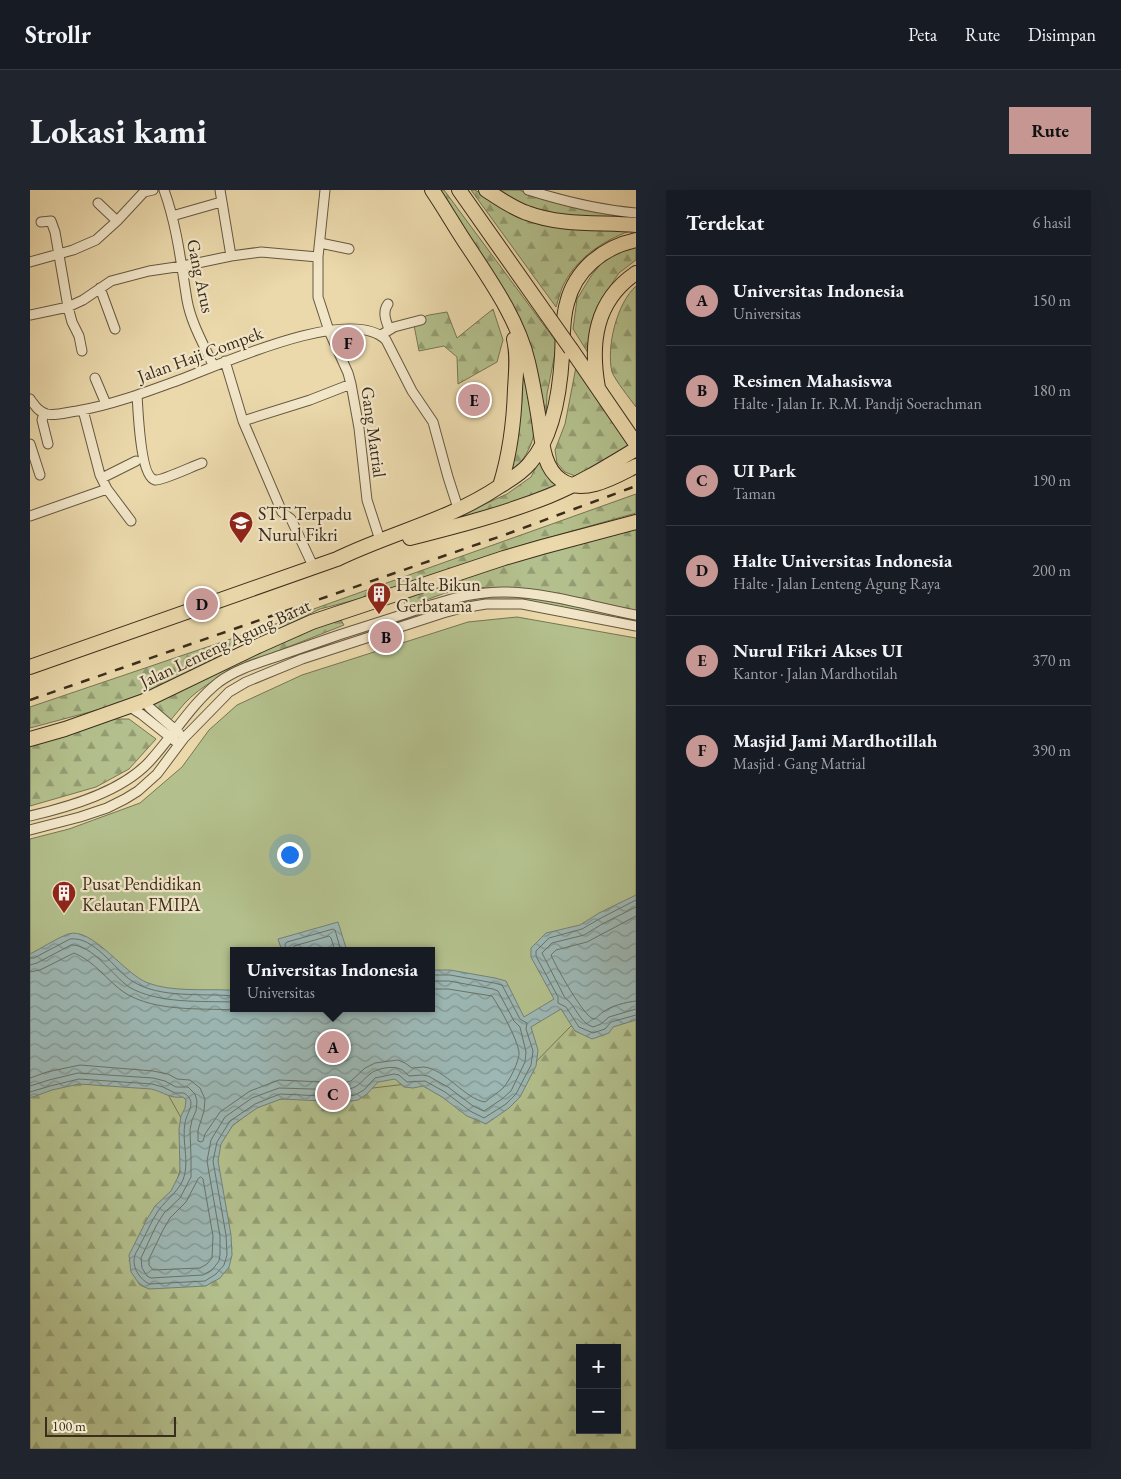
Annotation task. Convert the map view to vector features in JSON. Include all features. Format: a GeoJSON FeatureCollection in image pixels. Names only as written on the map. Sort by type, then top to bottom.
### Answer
{"type":"FeatureCollection","features":[{"type":"Feature","properties":{"kind":"main road"},"geometry":{"type":"LineString","coordinates":[[432,190],[510,316],[525,352],[534,390],[543,445],[548,463],[554,474],[562,481],[574,485],[584,485],[602,482],[636,466]]}},
{"type":"Feature","properties":{"kind":"main road"},"geometry":{"type":"LineString","coordinates":[[337,558],[361,554],[400,541],[487,518],[548,496],[574,485],[635,444],[459,190]]}},
{"type":"Feature","properties":{"kind":"main road"},"geometry":{"type":"LineString","coordinates":[[486,190],[525,213],[539,217],[561,221],[636,225]]}},
{"type":"Feature","properties":{"kind":"main road"},"geometry":{"type":"LineString","coordinates":[[30,667],[337,558],[417,527],[483,497],[500,486],[528,466],[543,445],[556,406],[565,313],[570,292],[581,274],[592,262],[612,248],[636,240]]}},
{"type":"Feature","properties":{"kind":"main road"},"geometry":{"type":"LineString","coordinates":[[598,388],[594,355],[598,324],[615,291],[636,273]]}},
{"type":"Feature","properties":{"kind":"main road"},"geometry":{"type":"LineString","coordinates":[[487,276],[513,334],[517,359],[514,420],[506,466],[500,486]]}},
{"type":"Feature","properties":{"kind":"main road","name":"Jalan Lenteng Agung Barat"},"geometry":{"type":"LineString","coordinates":[[30,739],[130,707],[312,622],[514,556],[636,522]]}},
{"type":"Feature","properties":{"kind":"street"},"geometry":{"type":"LineString","coordinates":[[30,262],[73,250],[96,240],[144,192],[153,190]]}},
{"type":"Feature","properties":{"kind":"street","name":"Gang Arus"},"geometry":{"type":"LineString","coordinates":[[164,190],[172,216],[194,323],[213,365]]}},
{"type":"Feature","properties":{"kind":"street"},"geometry":{"type":"LineString","coordinates":[[220,190],[231,256]]}},
{"type":"Feature","properties":{"kind":"street","name":"Gang Matrial"},"geometry":{"type":"LineString","coordinates":[[326,190],[318,257],[318,297],[329,331],[351,384],[359,428],[367,500],[380,540]]}},
{"type":"Feature","properties":{"kind":"street"},"geometry":{"type":"LineString","coordinates":[[528,190],[618,212],[636,213]]}},
{"type":"Feature","properties":{"kind":"street"},"geometry":{"type":"LineString","coordinates":[[172,216],[221,202]]}},
{"type":"Feature","properties":{"kind":"street"},"geometry":{"type":"LineString","coordinates":[[98,203],[117,221]]}},
{"type":"Feature","properties":{"kind":"street"},"geometry":{"type":"LineString","coordinates":[[41,222],[51,221],[60,254],[68,307],[72,322],[79,336],[82,351]]}},
{"type":"Feature","properties":{"kind":"street"},"geometry":{"type":"LineString","coordinates":[[320,243],[349,249]]}},
{"type":"Feature","properties":{"kind":"street"},"geometry":{"type":"LineString","coordinates":[[30,315],[68,307],[83,300],[111,281],[149,271],[262,252],[318,257]]}},
{"type":"Feature","properties":{"kind":"street"},"geometry":{"type":"LineString","coordinates":[[100,288],[115,329]]}},
{"type":"Feature","properties":{"kind":"street"},"geometry":{"type":"LineString","coordinates":[[388,304],[384,311],[389,329]]}},
{"type":"Feature","properties":{"kind":"street"},"geometry":{"type":"LineString","coordinates":[[421,320],[394,326],[381,336],[389,345],[414,396],[433,422],[458,508]]}},
{"type":"Feature","properties":{"kind":"street","name":"Jalan Haji Compek"},"geometry":{"type":"LineString","coordinates":[[44,414],[84,410],[137,395],[183,379],[213,365],[274,344],[329,331],[344,329],[367,330],[381,336]]}},
{"type":"Feature","properties":{"kind":"street"},"geometry":{"type":"LineString","coordinates":[[224,362],[243,421],[282,512],[291,519],[313,566]]}},
{"type":"Feature","properties":{"kind":"street"},"geometry":{"type":"LineString","coordinates":[[95,378],[106,404]]}},
{"type":"Feature","properties":{"kind":"street"},"geometry":{"type":"LineString","coordinates":[[243,421],[310,400],[351,384]]}},
{"type":"Feature","properties":{"kind":"street"},"geometry":{"type":"LineString","coordinates":[[137,395],[140,435],[147,471],[151,478],[155,480],[165,478],[202,463]]}},
{"type":"Feature","properties":{"kind":"street"},"geometry":{"type":"LineString","coordinates":[[30,400],[33,409],[44,414],[42,420],[48,444]]}},
{"type":"Feature","properties":{"kind":"street"},"geometry":{"type":"LineString","coordinates":[[84,410],[102,478],[107,489],[131,521]]}},
{"type":"Feature","properties":{"kind":"street"},"geometry":{"type":"LineString","coordinates":[[30,444],[40,474]]}},
{"type":"Feature","properties":{"kind":"street"},"geometry":{"type":"LineString","coordinates":[[102,478],[136,460]]}},
{"type":"Feature","properties":{"kind":"street"},"geometry":{"type":"LineString","coordinates":[[30,516],[107,489]]}},
{"type":"Feature","properties":{"kind":"street"},"geometry":{"type":"LineString","coordinates":[[30,816],[69,805],[116,787],[136,774],[148,763],[206,694],[220,681],[242,668],[312,644],[445,600],[486,593],[505,592],[542,596],[636,615]]}},
{"type":"Feature","properties":{"kind":"street"},"geometry":{"type":"LineString","coordinates":[[30,830],[108,808],[125,799],[148,783],[157,774],[181,741],[229,692],[246,682],[302,659],[462,608],[486,604],[522,604],[636,626]]}},
{"type":"Feature","properties":{"kind":"street"},"geometry":{"type":"LineString","coordinates":[[144,701],[181,741]]}},
{"type":"Feature","properties":{"kind":"street"},"geometry":{"type":"LineString","coordinates":[[130,707],[173,733]]}},
{"type":"Feature","properties":{"kind":"street"},"geometry":{"type":"LineString","coordinates":[[101,794],[108,808]]}},
{"type":"Feature","properties":{"kind":"green space"},"geometry":{"type":"Polygon","coordinates":[[[440,190],[444,190],[557,343],[547,394],[546,421],[536,373],[440,190]]]}},
{"type":"Feature","properties":{"kind":"green space"},"geometry":{"type":"Polygon","coordinates":[[[471,190],[475,190],[488,198],[630,231],[609,240],[590,252],[574,268],[562,288],[556,307],[471,190]]]}},
{"type":"Feature","properties":{"kind":"green space"},"geometry":{"type":"Polygon","coordinates":[[[493,190],[519,190],[550,201],[636,216],[636,221],[540,212],[508,200],[493,190]]]}},
{"type":"Feature","properties":{"kind":"green space"},"geometry":{"type":"Polygon","coordinates":[[[636,246],[636,260],[619,273],[603,297],[594,320],[590,356],[573,329],[577,299],[591,276],[604,260],[628,247],[636,246]]]}},
{"type":"Feature","properties":{"kind":"green space"},"geometry":{"type":"Polygon","coordinates":[[[636,286],[636,407],[612,372],[611,350],[618,314],[623,303],[636,286]]]}},
{"type":"Feature","properties":{"kind":"green space"},"geometry":{"type":"Polygon","coordinates":[[[493,309],[503,340],[497,362],[458,384],[457,357],[444,346],[419,351],[413,320],[447,312],[457,338],[493,309]]]}},
{"type":"Feature","properties":{"kind":"green space"},"geometry":{"type":"Polygon","coordinates":[[[523,360],[534,431],[529,449],[511,475],[522,400],[523,360]]]}},
{"type":"Feature","properties":{"kind":"green space"},"geometry":{"type":"Polygon","coordinates":[[[576,367],[631,447],[575,476],[565,472],[557,463],[555,450],[565,424],[576,367]]]}},
{"type":"Feature","properties":{"kind":"green space"},"geometry":{"type":"Polygon","coordinates":[[[542,455],[557,484],[516,502],[424,532],[507,494],[531,477],[542,455]]]}},
{"type":"Feature","properties":{"kind":"green space"},"geometry":{"type":"Polygon","coordinates":[[[636,494],[636,513],[512,548],[393,590],[320,609],[127,702],[30,728],[30,707],[281,622],[636,494]]]}},
{"type":"Feature","properties":{"kind":"green space"},"geometry":{"type":"Polygon","coordinates":[[[636,522],[636,613],[545,595],[487,587],[445,593],[407,607],[403,600],[475,574],[636,522]]]}},
{"type":"Feature","properties":{"kind":"green space"},"geometry":{"type":"Polygon","coordinates":[[[487,596],[521,596],[636,618],[636,623],[513,600],[415,619],[414,615],[446,604],[487,596]]]}},
{"type":"Feature","properties":{"kind":"green space"},"geometry":{"type":"Polygon","coordinates":[[[517,617],[636,638],[636,1449],[30,1449],[30,839],[69,829],[140,803],[182,767],[209,730],[237,705],[302,675],[468,622],[517,617]]]}},
{"type":"Feature","properties":{"kind":"green space"},"geometry":{"type":"Polygon","coordinates":[[[341,620],[344,625],[250,662],[215,680],[191,697],[169,722],[155,709],[154,702],[304,631],[341,620]]]}},
{"type":"Feature","properties":{"kind":"green space"},"geometry":{"type":"Polygon","coordinates":[[[114,719],[129,719],[156,739],[129,769],[96,787],[30,806],[30,743],[114,719]]]}},
{"type":"Feature","properties":{"kind":"green space"},"geometry":{"type":"Polygon","coordinates":[[[636,1011],[636,1449],[30,1449],[30,1092],[155,1071],[190,1134],[151,1275],[224,1132],[265,1101],[423,1082],[519,1079],[571,1026],[636,1011]]]}},
{"type":"Feature","properties":{"kind":"water"},"geometry":{"type":"Polygon","coordinates":[[[636,895],[636,1020],[613,1027],[609,1033],[592,1039],[575,1031],[561,1009],[531,1027],[538,1050],[536,1066],[520,1097],[509,1108],[486,1124],[467,1116],[442,1097],[423,1086],[404,1087],[395,1079],[378,1082],[367,1094],[358,1100],[344,1102],[281,1099],[257,1108],[233,1125],[221,1144],[218,1161],[231,1235],[232,1255],[229,1267],[220,1278],[206,1286],[149,1289],[140,1285],[131,1272],[129,1255],[155,1206],[171,1191],[180,1173],[179,1129],[186,1100],[183,1097],[171,1096],[151,1089],[79,1084],[52,1090],[30,1098],[30,954],[68,934],[77,933],[87,937],[129,971],[148,983],[178,989],[230,990],[230,1012],[435,1012],[435,970],[450,970],[506,981],[524,1017],[554,999],[531,957],[531,948],[546,933],[580,925],[599,913],[636,895]]]}},
{"type":"Feature","properties":{"kind":"water"},"geometry":{"type":"Polygon","coordinates":[[[338,922],[346,947],[281,947],[278,939],[338,922]]]}},
{"type":"Feature","properties":{"kind":"railway"},"geometry":{"type":"LineString","coordinates":[[30,700],[507,534],[636,486]]}},
{"type":"Feature","properties":{"kind":"place","name":"Masjid Jami Mardhotillah"},"geometry":{"type":"Point","coordinates":[348,343]}},
{"type":"Feature","properties":{"kind":"place","name":"Nurul Fikri Akses UI"},"geometry":{"type":"Point","coordinates":[474,400]}},
{"type":"Feature","properties":{"kind":"place","name":"STT Terpadu Nurul Fikri"},"geometry":{"type":"Point","coordinates":[241,544]}},
{"type":"Feature","properties":{"kind":"place","name":"Halte Universitas Indonesia"},"geometry":{"type":"Point","coordinates":[202,604]}},
{"type":"Feature","properties":{"kind":"place","name":"Halte Bikun Gerbatama"},"geometry":{"type":"Point","coordinates":[379,615]}},
{"type":"Feature","properties":{"kind":"place","name":"Resimen Mahasiswa"},"geometry":{"type":"Point","coordinates":[386,637]}},
{"type":"Feature","properties":{"kind":"place","name":"Pusat Pendidikan Kelautan FMIPA"},"geometry":{"type":"Point","coordinates":[64,914]}},
{"type":"Feature","properties":{"kind":"place","name":"Universitas Indonesia"},"geometry":{"type":"Point","coordinates":[333,1047]}},
{"type":"Feature","properties":{"kind":"place","name":"UI Park"},"geometry":{"type":"Point","coordinates":[333,1094]}}]}
